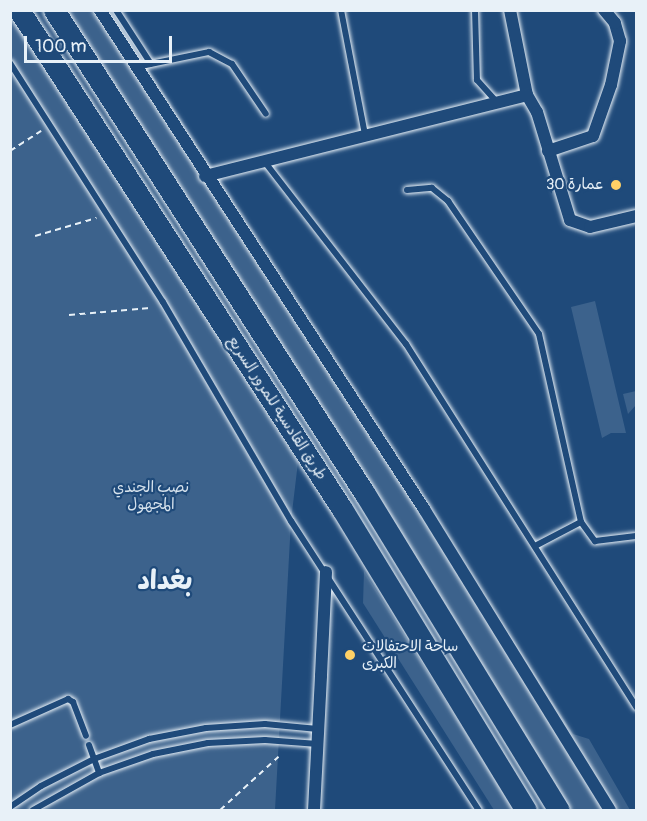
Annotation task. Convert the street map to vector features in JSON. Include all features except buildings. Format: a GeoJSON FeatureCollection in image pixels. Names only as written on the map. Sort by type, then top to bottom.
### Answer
{"type":"FeatureCollection","features":[{"type":"Feature","properties":{"kind":"highway","name":"طريق القادسية للمرور السريع"},"geometry":{"type":"LineString","coordinates":[[20,10],[337,500],[526,810]]}},
{"type":"Feature","properties":{"kind":"highway","name":"طريق القادسية للمرور السريع"},"geometry":{"type":"LineString","coordinates":[[54,10],[358,484],[559,810]]}},
{"type":"Feature","properties":{"kind":"street"},"geometry":{"type":"LineString","coordinates":[[100,10],[205,176],[431,519],[610,810]]}},
{"type":"Feature","properties":{"kind":"street"},"geometry":{"type":"LineString","coordinates":[[510,10],[527,95],[537,112],[574,224],[590,228],[636,216]]}},
{"type":"Feature","properties":{"kind":"street"},"geometry":{"type":"LineString","coordinates":[[548,151],[593,136],[611,85],[620,41],[615,23],[604,10]]}},
{"type":"Feature","properties":{"kind":"street"},"geometry":{"type":"LineString","coordinates":[[205,176],[527,95]]}},
{"type":"Feature","properties":{"kind":"street"},"geometry":{"type":"LineString","coordinates":[[314,810],[326,572]]}},
{"type":"Feature","properties":{"kind":"lane"},"geometry":{"type":"LineString","coordinates":[[116,10],[151,64]]}},
{"type":"Feature","properties":{"kind":"lane"},"geometry":{"type":"LineString","coordinates":[[341,10],[366,136]]}},
{"type":"Feature","properties":{"kind":"lane"},"geometry":{"type":"LineString","coordinates":[[475,10],[477,80],[498,103]]}},
{"type":"Feature","properties":{"kind":"lane"},"geometry":{"type":"LineString","coordinates":[[136,67],[209,52],[223,57],[232,64],[266,114]]}},
{"type":"Feature","properties":{"kind":"lane"},"geometry":{"type":"LineString","coordinates":[[10,63],[163,302],[291,521],[479,810]]}},
{"type":"Feature","properties":{"kind":"lane"},"geometry":{"type":"LineString","coordinates":[[264,161],[406,344],[636,707]]}},
{"type":"Feature","properties":{"kind":"lane"},"geometry":{"type":"LineString","coordinates":[[407,190],[432,188],[448,201],[539,334],[581,522],[595,541],[636,536]]}},
{"type":"Feature","properties":{"kind":"lane"},"geometry":{"type":"LineString","coordinates":[[535,546],[581,522]]}},
{"type":"Feature","properties":{"kind":"lane"},"geometry":{"type":"LineString","coordinates":[[10,725],[68,699],[73,702],[86,736]]}},
{"type":"Feature","properties":{"kind":"lane"},"geometry":{"type":"LineString","coordinates":[[10,807],[41,786],[94,759],[148,739],[206,728],[265,724],[319,729]]}},
{"type":"Feature","properties":{"kind":"lane"},"geometry":{"type":"LineString","coordinates":[[33,810],[99,773],[153,754],[208,743],[265,740],[318,744]]}},
{"type":"Feature","properties":{"kind":"lane"},"geometry":{"type":"LineString","coordinates":[[89,745],[99,773]]}},
{"type":"Feature","properties":{"kind":"path"},"geometry":{"type":"LineString","coordinates":[[10,151],[41,131]]}},
{"type":"Feature","properties":{"kind":"path"},"geometry":{"type":"LineString","coordinates":[[35,236],[96,218]]}},
{"type":"Feature","properties":{"kind":"path"},"geometry":{"type":"LineString","coordinates":[[69,315],[150,308]]}},
{"type":"Feature","properties":{"kind":"path"},"geometry":{"type":"LineString","coordinates":[[220,810],[278,757]]}},
{"type":"Feature","properties":{"kind":"green space"},"geometry":{"type":"Polygon","coordinates":[[[64,11],[111,11],[573,734],[589,739],[630,810],[569,810],[64,11]]]}},
{"type":"Feature","properties":{"kind":"green space","name":"نصب الجندي المجهول"},"geometry":{"type":"Polygon","coordinates":[[[11,12],[298,462],[291,521],[275,810],[11,810],[11,12]]]}},
{"type":"Feature","properties":{"kind":"green space"},"geometry":{"type":"Polygon","coordinates":[[[595,301],[626,433],[611,433],[602,438],[571,307],[595,301]]]}},
{"type":"Feature","properties":{"kind":"green space"},"geometry":{"type":"Polygon","coordinates":[[[636,391],[636,405],[628,414],[623,394],[636,391]]]}},
{"type":"Feature","properties":{"kind":"green space"},"geometry":{"type":"Polygon","coordinates":[[[364,571],[514,810],[494,810],[363,603],[364,571]]]}},
{"type":"Feature","properties":{"kind":"place","name":"عمارة 30"},"geometry":{"type":"Point","coordinates":[616,185]}},
{"type":"Feature","properties":{"kind":"place","name":"ساحة الاحتفالات الكبرى"},"geometry":{"type":"Point","coordinates":[350,655]}},
{"type":"Feature","properties":{"kind":"district","name":"بغداد"},"geometry":{"type":"Point","coordinates":[165,581]}}]}
